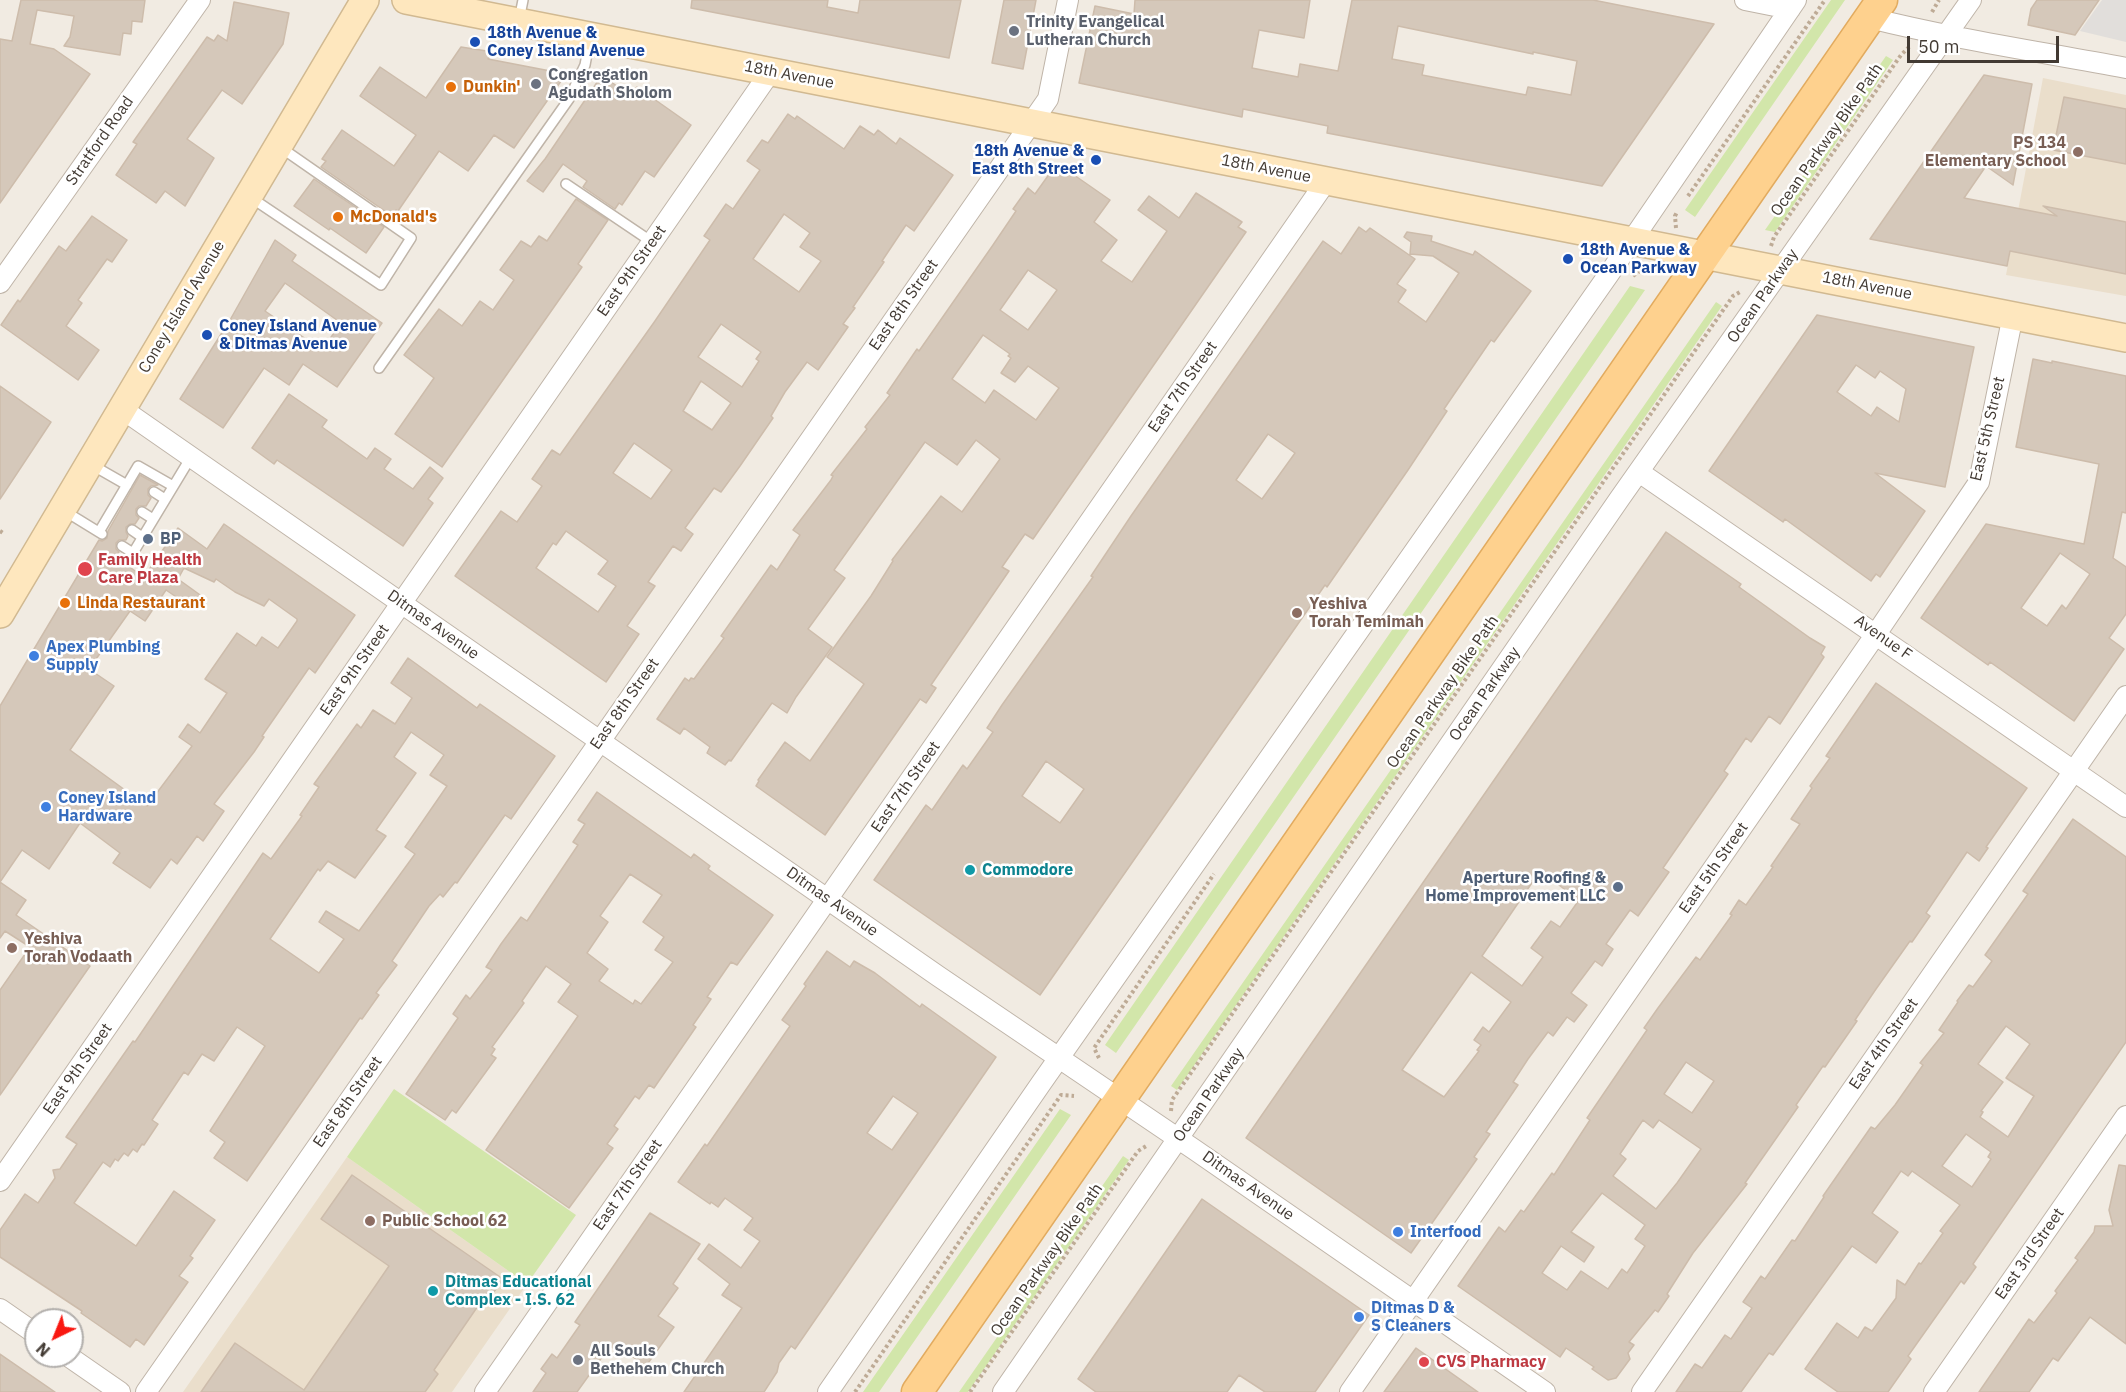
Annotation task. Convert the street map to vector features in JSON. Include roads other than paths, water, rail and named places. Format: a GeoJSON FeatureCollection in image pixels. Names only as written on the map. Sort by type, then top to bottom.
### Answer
{"type":"FeatureCollection","features":[{"type":"Feature","properties":{"kind":"main road"},"geometry":{"type":"LineString","coordinates":[[916,1392],[1876,9]]}},
{"type":"Feature","properties":{"kind":"street","name":"Stratford Road"},"geometry":{"type":"LineString","coordinates":[[0,283],[200,0]]}},
{"type":"Feature","properties":{"kind":"street","name":"Coney Island Avenue"},"geometry":{"type":"LineString","coordinates":[[3,602],[122,409],[366,0]]}},
{"type":"Feature","properties":{"kind":"street","name":"18th Avenue"},"geometry":{"type":"LineString","coordinates":[[406,0],[521,11],[590,36],[1707,255],[1776,258],[2013,315],[2126,338]]}},
{"type":"Feature","properties":{"kind":"street","name":"East 8th Street"},"geometry":{"type":"LineString","coordinates":[[146,1392],[1048,99],[1068,0]]}},
{"type":"Feature","properties":{"kind":"street"},"geometry":{"type":"LineString","coordinates":[[828,1392],[1632,240],[1793,4],[1745,0]]}},
{"type":"Feature","properties":{"kind":"street","name":"Ocean Parkway"},"geometry":{"type":"LineString","coordinates":[[1003,1392],[1639,472],[1776,258],[1947,35],[1971,0]]}},
{"type":"Feature","properties":{"kind":"street"},"geometry":{"type":"LineString","coordinates":[[1876,9],[1922,31],[2126,68]]}},
{"type":"Feature","properties":{"kind":"street","name":"East 9th Street"},"geometry":{"type":"LineString","coordinates":[[0,1181],[771,71]]}},
{"type":"Feature","properties":{"kind":"street","name":"East 7th Street"},"geometry":{"type":"LineString","coordinates":[[485,1392],[1327,180]]}},
{"type":"Feature","properties":{"kind":"street","name":"East 5th Street"},"geometry":{"type":"LineString","coordinates":[[1350,1392],[1979,482],[2013,315]]}},
{"type":"Feature","properties":{"kind":"street","name":"Ditmas Avenue"},"geometry":{"type":"LineString","coordinates":[[122,409],[1059,1059],[1179,1139],[1545,1392]]}},
{"type":"Feature","properties":{"kind":"street","name":"Avenue F"},"geometry":{"type":"LineString","coordinates":[[1639,472],[2126,807]]}},
{"type":"Feature","properties":{"kind":"street","name":"East 4th Street"},"geometry":{"type":"LineString","coordinates":[[1642,1392],[2126,696]]}},
{"type":"Feature","properties":{"kind":"street","name":"East 3rd Street"},"geometry":{"type":"LineString","coordinates":[[1934,1392],[2126,1116]]}},
{"type":"Feature","properties":{"kind":"street"},"geometry":{"type":"LineString","coordinates":[[0,1308],[24,1325]]}},
{"type":"Feature","properties":{"kind":"street"},"geometry":{"type":"LineString","coordinates":[[84,1367],[120,1392]]}},
{"type":"Feature","properties":{"kind":"lane"},"geometry":{"type":"LineString","coordinates":[[379,368],[568,99],[585,65],[590,36]]}},
{"type":"Feature","properties":{"kind":"lane"},"geometry":{"type":"LineString","coordinates":[[248,196],[381,285],[411,238],[278,146]]}},
{"type":"Feature","properties":{"kind":"lane"},"geometry":{"type":"LineString","coordinates":[[566,184],[652,242]]}},
{"type":"Feature","properties":{"kind":"lane"},"geometry":{"type":"LineString","coordinates":[[122,546],[133,553],[191,457]]}},
{"type":"Feature","properties":{"kind":"lane"},"geometry":{"type":"LineString","coordinates":[[89,463],[131,481]]}},
{"type":"Feature","properties":{"kind":"lane"},"geometry":{"type":"LineString","coordinates":[[61,509],[100,533],[138,466],[173,486]]}},
{"type":"Feature","properties":{"kind":"lane"},"geometry":{"type":"LineString","coordinates":[[154,492],[165,499]]}},
{"type":"Feature","properties":{"kind":"lane"},"geometry":{"type":"LineString","coordinates":[[142,512],[153,519]]}},
{"type":"Feature","properties":{"kind":"lane"},"geometry":{"type":"LineString","coordinates":[[132,530],[142,537]]}},
{"type":"Feature","properties":{"kind":"place","name":"Trinity Evangelical Lutheran Church"},"geometry":{"type":"Point","coordinates":[1014,31]}},
{"type":"Feature","properties":{"kind":"place","name":"18th Avenue & Coney Island Avenue"},"geometry":{"type":"Point","coordinates":[475,42]}},
{"type":"Feature","properties":{"kind":"place","name":"Congregation Agudath Sholom"},"geometry":{"type":"Point","coordinates":[536,84]}},
{"type":"Feature","properties":{"kind":"place","name":"Dunkin'"},"geometry":{"type":"Point","coordinates":[451,87]}},
{"type":"Feature","properties":{"kind":"place","name":"PS 134 Elementary School"},"geometry":{"type":"Point","coordinates":[2078,152]}},
{"type":"Feature","properties":{"kind":"place","name":"18th Avenue & East 8th Street"},"geometry":{"type":"Point","coordinates":[1096,160]}},
{"type":"Feature","properties":{"kind":"place","name":"McDonald's"},"geometry":{"type":"Point","coordinates":[338,217]}},
{"type":"Feature","properties":{"kind":"place","name":"18th Avenue & Ocean Parkway"},"geometry":{"type":"Point","coordinates":[1568,259]}},
{"type":"Feature","properties":{"kind":"place","name":"Coney Island Avenue & Ditmas Avenue"},"geometry":{"type":"Point","coordinates":[207,335]}},
{"type":"Feature","properties":{"kind":"place","name":"BP"},"geometry":{"type":"Point","coordinates":[148,539]}},
{"type":"Feature","properties":{"kind":"place","name":"Family Health Care Plaza"},"geometry":{"type":"Point","coordinates":[85,569]}},
{"type":"Feature","properties":{"kind":"place","name":"Linda Restaurant"},"geometry":{"type":"Point","coordinates":[65,603]}},
{"type":"Feature","properties":{"kind":"place","name":"Yeshiva Torah Temimah"},"geometry":{"type":"Point","coordinates":[1297,613]}},
{"type":"Feature","properties":{"kind":"place","name":"Apex Plumbing Supply"},"geometry":{"type":"Point","coordinates":[34,656]}},
{"type":"Feature","properties":{"kind":"place","name":"Coney Island Hardware"},"geometry":{"type":"Point","coordinates":[46,807]}},
{"type":"Feature","properties":{"kind":"place","name":"Commodore"},"geometry":{"type":"Point","coordinates":[970,870]}},
{"type":"Feature","properties":{"kind":"place","name":"Aperture Roofing & Home Improvement LLC"},"geometry":{"type":"Point","coordinates":[1618,887]}},
{"type":"Feature","properties":{"kind":"place","name":"Yeshiva Torah Vodaath"},"geometry":{"type":"Point","coordinates":[12,948]}},
{"type":"Feature","properties":{"kind":"place","name":"Public School 62"},"geometry":{"type":"Point","coordinates":[370,1221]}},
{"type":"Feature","properties":{"kind":"place","name":"Interfood"},"geometry":{"type":"Point","coordinates":[1398,1232]}},
{"type":"Feature","properties":{"kind":"place","name":"Ditmas Educational Complex - I.S. 62"},"geometry":{"type":"Point","coordinates":[433,1291]}},
{"type":"Feature","properties":{"kind":"place","name":"Ditmas D & S Cleaners"},"geometry":{"type":"Point","coordinates":[1359,1317]}},
{"type":"Feature","properties":{"kind":"place","name":"All Souls Bethehem Church"},"geometry":{"type":"Point","coordinates":[578,1360]}},
{"type":"Feature","properties":{"kind":"place","name":"CVS Pharmacy"},"geometry":{"type":"Point","coordinates":[1424,1362]}}]}
